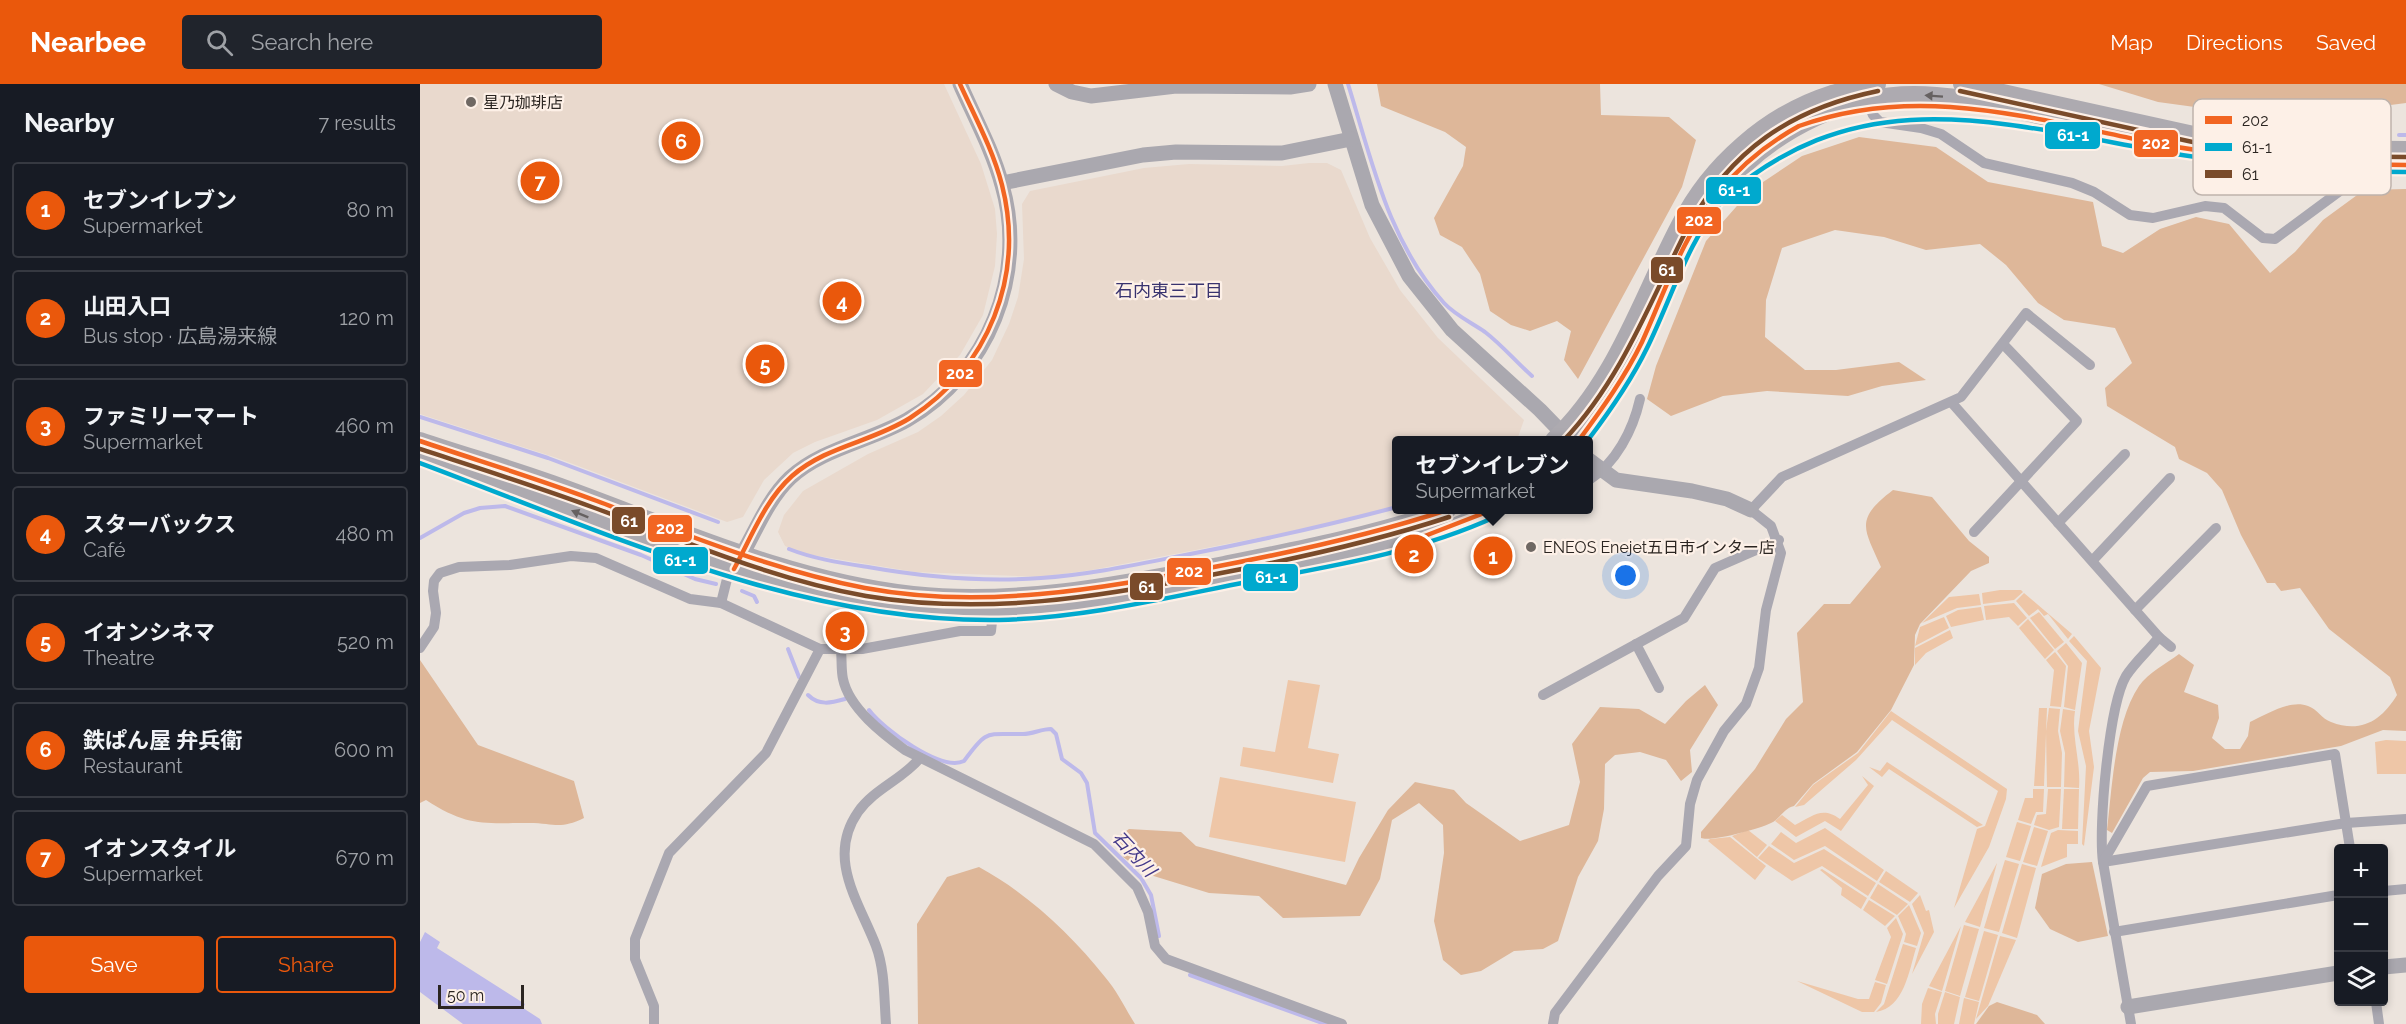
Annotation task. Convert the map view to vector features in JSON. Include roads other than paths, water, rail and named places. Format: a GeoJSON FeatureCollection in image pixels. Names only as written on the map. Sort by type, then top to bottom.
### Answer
{"type":"FeatureCollection","features":[{"type":"Feature","properties":{"kind":"main road"},"geometry":{"type":"LineString","coordinates":[[1563,436],[1609,370],[1647,298],[1680,223],[1717,171],[1755,135],[1788,113],[1832,94],[1877,84]]}},
{"type":"Feature","properties":{"kind":"main road"},"geometry":{"type":"LineString","coordinates":[[1962,84],[2193,135]]}},
{"type":"Feature","properties":{"kind":"main road"},"geometry":{"type":"LineString","coordinates":[[1582,436],[1630,366],[1691,236],[1722,188],[1764,146],[1794,126],[1836,109],[1868,101],[1897,96],[1934,95],[1974,101],[2143,141],[2193,148]]}},
{"type":"Feature","properties":{"kind":"main road"},"geometry":{"type":"LineString","coordinates":[[2391,152],[2406,150]]}},
{"type":"Feature","properties":{"kind":"main road"},"geometry":{"type":"LineString","coordinates":[[2391,163],[2406,165]]}},
{"type":"Feature","properties":{"kind":"main road"},"geometry":{"type":"LineString","coordinates":[[420,441],[550,483],[738,562],[913,595],[967,598],[1041,597],[1149,580],[1306,549],[1433,514]]}},
{"type":"Feature","properties":{"kind":"main road"},"geometry":{"type":"LineString","coordinates":[[420,456],[617,530],[738,562],[864,602],[922,609],[993,612],[1115,600],[1346,555],[1418,538],[1459,525],[1483,514]]}},
{"type":"Feature","properties":{"kind":"main road"},"geometry":{"type":"LineString","coordinates":[[420,465],[450,476],[504,486]]}},
{"type":"Feature","properties":{"kind":"street"},"geometry":{"type":"LineString","coordinates":[[721,603],[727,579],[772,500],[790,478],[817,460],[891,428],[921,411],[943,394],[972,363],[994,320],[1008,268],[1010,225],[1002,183],[960,84]]}},
{"type":"Feature","properties":{"kind":"street"},"geometry":{"type":"LineString","coordinates":[[1056,84],[1072,92],[1091,96],[1167,87],[1290,87],[1309,84]]}},
{"type":"Feature","properties":{"kind":"street"},"geometry":{"type":"LineString","coordinates":[[1335,84],[1351,140],[1383,230],[1421,294],[1452,330],[1560,436]]}},
{"type":"Feature","properties":{"kind":"street"},"geometry":{"type":"LineString","coordinates":[[1868,101],[1873,115],[1880,122],[1921,128],[1941,134],[1984,163],[2072,183],[2094,192],[2130,215],[2153,218],[2205,206],[2224,208],[2263,238],[2275,239],[2334,195]]}},
{"type":"Feature","properties":{"kind":"street"},"geometry":{"type":"LineString","coordinates":[[1002,183],[1143,155],[1176,152],[1282,153],[1351,140]]}},
{"type":"Feature","properties":{"kind":"street"},"geometry":{"type":"LineString","coordinates":[[1751,510],[1782,477],[1961,397],[2026,313],[2090,365]]}},
{"type":"Feature","properties":{"kind":"street"},"geometry":{"type":"LineString","coordinates":[[1974,532],[2077,421],[2003,344]]}},
{"type":"Feature","properties":{"kind":"street"},"geometry":{"type":"LineString","coordinates":[[1593,478],[1603,472],[1631,430],[1640,399]]}},
{"type":"Feature","properties":{"kind":"street"},"geometry":{"type":"LineString","coordinates":[[1952,402],[2159,637],[2171,647]]}},
{"type":"Feature","properties":{"kind":"street"},"geometry":{"type":"LineString","coordinates":[[2058,522],[2125,454]]}},
{"type":"Feature","properties":{"kind":"street"},"geometry":{"type":"LineString","coordinates":[[1553,1024],[1555,1013],[1658,876],[1686,846],[1690,804],[1697,780],[1724,731],[1746,704],[1759,668],[1766,610],[1781,553],[1779,540],[1771,526],[1751,510],[1727,499],[1692,491],[1616,480],[1593,463]]}},
{"type":"Feature","properties":{"kind":"street"},"geometry":{"type":"LineString","coordinates":[[2093,560],[2170,478]]}},
{"type":"Feature","properties":{"kind":"street"},"geometry":{"type":"LineString","coordinates":[[2135,610],[2216,528]]}},
{"type":"Feature","properties":{"kind":"street"},"geometry":{"type":"LineString","coordinates":[[1543,695],[1684,618],[1715,568],[1779,540]]}},
{"type":"Feature","properties":{"kind":"street"},"geometry":{"type":"LineString","coordinates":[[420,648],[434,627],[436,613],[434,581],[440,573],[459,567],[510,565],[585,555],[690,599],[721,603],[820,649],[842,651],[960,631],[991,631],[993,612]]}},
{"type":"Feature","properties":{"kind":"street"},"geometry":{"type":"LineString","coordinates":[[2130,1024],[2100,838],[2116,700],[2126,676],[2159,637]]}},
{"type":"Feature","properties":{"kind":"street"},"geometry":{"type":"LineString","coordinates":[[1636,644],[1659,688]]}},
{"type":"Feature","properties":{"kind":"street"},"geometry":{"type":"LineString","coordinates":[[654,1024],[654,1006],[634,959],[635,939],[669,854],[766,753],[820,649]]}},
{"type":"Feature","properties":{"kind":"street"},"geometry":{"type":"LineString","coordinates":[[842,651],[843,680],[872,725],[905,750],[1094,844],[1137,887],[1148,912],[1155,946],[1166,959],[1342,1024]]}},
{"type":"Feature","properties":{"kind":"street"},"geometry":{"type":"LineString","coordinates":[[2103,862],[2147,786],[2335,754],[2349,844]]}},
{"type":"Feature","properties":{"kind":"street"},"geometry":{"type":"LineString","coordinates":[[886,1024],[880,963],[847,877],[844,842],[848,826],[872,795],[920,758]]}},
{"type":"Feature","properties":{"kind":"street"},"geometry":{"type":"LineString","coordinates":[[2103,862],[2346,823],[2406,819]]}},
{"type":"Feature","properties":{"kind":"street"},"geometry":{"type":"LineString","coordinates":[[2388,891],[2406,889]]}},
{"type":"Feature","properties":{"kind":"street"},"geometry":{"type":"LineString","coordinates":[[2114,932],[2334,896]]}},
{"type":"Feature","properties":{"kind":"street"},"geometry":{"type":"LineString","coordinates":[[2388,967],[2406,965]]}},
{"type":"Feature","properties":{"kind":"street"},"geometry":{"type":"LineString","coordinates":[[2128,1007],[2334,974]]}},
{"type":"Feature","properties":{"kind":"street"},"geometry":{"type":"LineString","coordinates":[[2377,1006],[2379,1024]]}},
{"type":"Feature","properties":{"kind":"waterway"},"geometry":{"type":"LineString","coordinates":[[1348,84],[1374,171],[1395,227],[1425,279],[1448,307],[1485,332],[1532,376]]}},
{"type":"Feature","properties":{"kind":"waterway"},"geometry":{"type":"LineString","coordinates":[[2399,135],[2406,135]]}},
{"type":"Feature","properties":{"kind":"waterway"},"geometry":{"type":"LineString","coordinates":[[420,417],[548,458],[718,522]]}},
{"type":"Feature","properties":{"kind":"waterway","name":"石内川"},"geometry":{"type":"LineString","coordinates":[[420,538],[464,513],[480,508],[505,506],[641,555],[695,579],[716,584]]}},
{"type":"Feature","properties":{"kind":"waterway"},"geometry":{"type":"LineString","coordinates":[[789,549],[828,560],[911,574],[976,579],[1041,578],[1076,575],[1207,551],[1392,508]]}},
{"type":"Feature","properties":{"kind":"waterway","name":"石内川"},"geometry":{"type":"LineString","coordinates":[[742,591],[754,596],[757,602]]}},
{"type":"Feature","properties":{"kind":"waterway","name":"石内川"},"geometry":{"type":"LineString","coordinates":[[788,649],[799,677]]}},
{"type":"Feature","properties":{"kind":"waterway","name":"石内川"},"geometry":{"type":"LineString","coordinates":[[808,695],[821,702],[845,699]]}},
{"type":"Feature","properties":{"kind":"waterway","name":"石内川"},"geometry":{"type":"LineString","coordinates":[[869,710],[887,728],[913,747],[928,755],[954,763],[964,761],[983,738],[994,734],[1027,734],[1051,729],[1056,734],[1062,759],[1081,773],[1087,783],[1095,833],[1141,878],[1151,895],[1159,936]]}},
{"type":"Feature","properties":{"kind":"waterway","name":"石内川"},"geometry":{"type":"LineString","coordinates":[[1190,975],[1325,1024]]}},
{"type":"Feature","properties":{"kind":"place","name":"星乃珈琲店"},"geometry":{"type":"Point","coordinates":[471,102]}},
{"type":"Feature","properties":{"kind":"place","name":"鉄ぱん屋 弁兵衛"},"geometry":{"type":"Point","coordinates":[681,141]}},
{"type":"Feature","properties":{"kind":"place","name":"イオンスタイル"},"geometry":{"type":"Point","coordinates":[540,181]}},
{"type":"Feature","properties":{"kind":"place","name":"スターバックス"},"geometry":{"type":"Point","coordinates":[842,301]}},
{"type":"Feature","properties":{"kind":"place","name":"イオンシネマ"},"geometry":{"type":"Point","coordinates":[765,364]}},
{"type":"Feature","properties":{"kind":"place","name":"ENEOS Enejet五日市インター店"},"geometry":{"type":"Point","coordinates":[1531,547]}},
{"type":"Feature","properties":{"kind":"place","name":"山田入口"},"geometry":{"type":"Point","coordinates":[1414,554]}},
{"type":"Feature","properties":{"kind":"place","name":"セブンイレブン"},"geometry":{"type":"Point","coordinates":[1493,556]}},
{"type":"Feature","properties":{"kind":"place","name":"ファミリーマート"},"geometry":{"type":"Point","coordinates":[845,631]}},
{"type":"Feature","properties":{"kind":"district","name":"石内東三丁目"},"geometry":{"type":"Point","coordinates":[1169,291]}}]}
